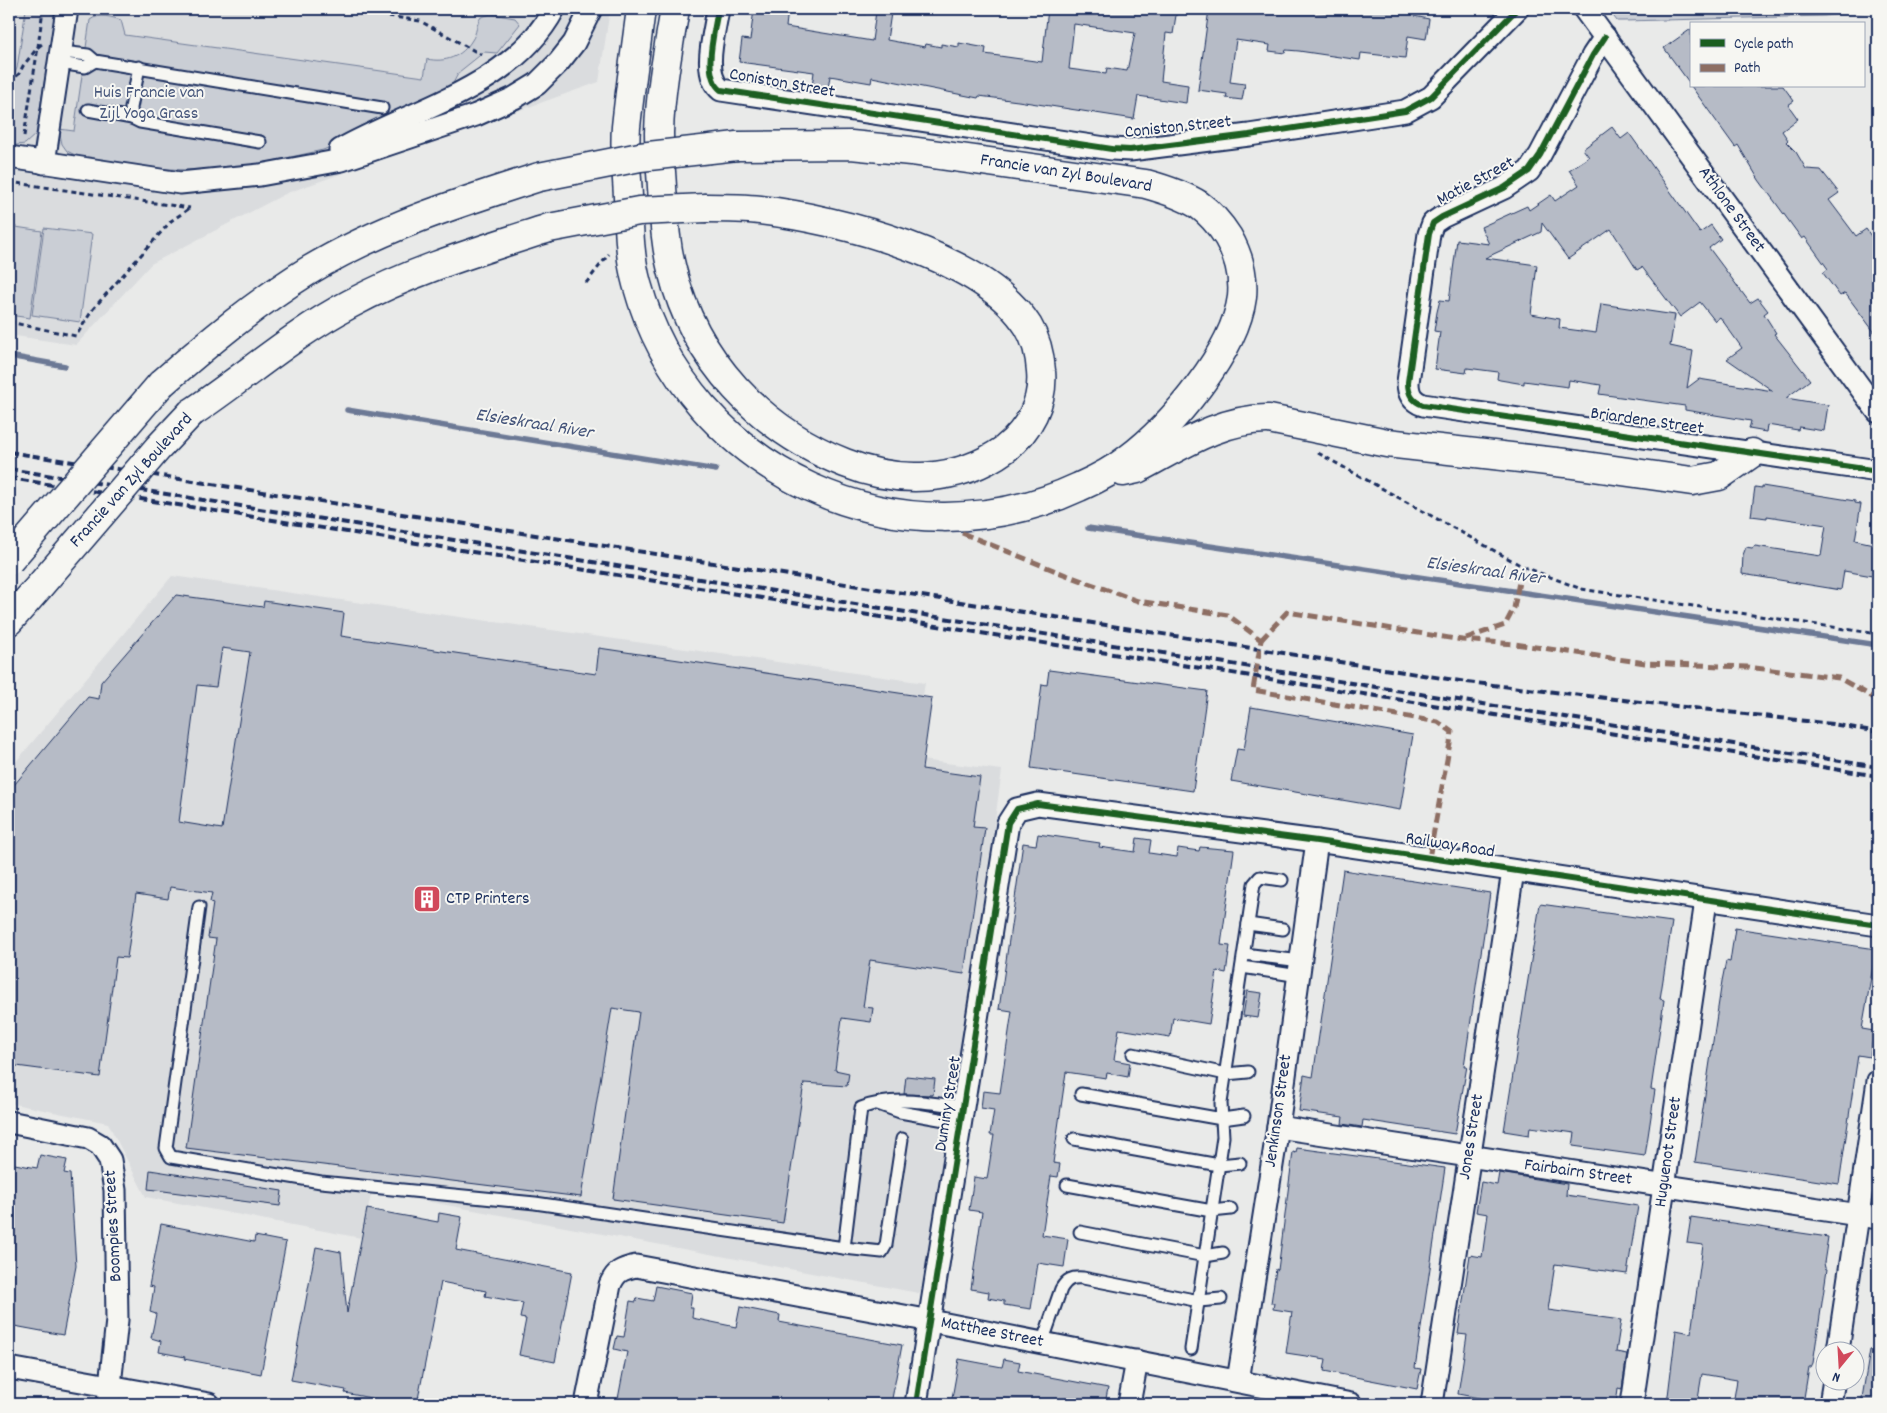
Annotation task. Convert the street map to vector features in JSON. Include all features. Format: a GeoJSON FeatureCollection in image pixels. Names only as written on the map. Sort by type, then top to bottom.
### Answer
{"type":"FeatureCollection","features":[{"type":"Feature","properties":{"kind":"main road","name":"Francie van Zyl Boulevard"},"geometry":{"type":"LineString","coordinates":[[9,561],[161,384],[209,342],[258,304],[310,270],[365,242],[423,216],[539,177],[640,157],[737,146],[842,145],[911,151],[1146,184],[1171,192],[1200,206],[1223,228],[1236,251],[1242,273],[1242,297],[1238,316],[1218,356],[1189,399],[1160,431],[1127,461],[1078,488],[1018,509],[956,518],[896,515],[851,504],[801,484],[763,462],[729,434],[703,408],[673,366],[652,327],[638,285],[630,247],[626,130],[641,9]]}},
{"type":"Feature","properties":{"kind":"main road","name":"Francie van Zyl Boulevard"},"geometry":{"type":"LineString","coordinates":[[9,621],[191,412],[293,338],[351,303],[443,262],[549,228],[639,211],[706,208],[759,210],[833,224],[896,243],[962,268],[989,286],[1004,299],[1028,325],[1035,339],[1041,362],[1041,394],[1024,430],[1012,443],[991,458],[967,468],[925,477],[890,476],[854,467],[801,442],[765,418],[735,390],[714,361],[691,322],[672,272],[666,239],[659,136],[674,9]]}},
{"type":"Feature","properties":{"kind":"main road"},"geometry":{"type":"LineString","coordinates":[[1096,478],[1137,469],[1218,427],[1251,418],[1270,419],[1387,444],[1565,463],[1692,481],[1719,476],[1752,453]]}},
{"type":"Feature","properties":{"kind":"street"},"geometry":{"type":"LineString","coordinates":[[44,162],[67,9]]}},
{"type":"Feature","properties":{"kind":"street"},"geometry":{"type":"LineString","coordinates":[[445,99],[490,67],[520,34],[538,9]]}},
{"type":"Feature","properties":{"kind":"street"},"geometry":{"type":"LineString","coordinates":[[315,163],[492,75],[532,42],[546,24],[554,9]]}},
{"type":"Feature","properties":{"kind":"street"},"geometry":{"type":"LineString","coordinates":[[342,160],[518,73],[543,50],[570,9]]}},
{"type":"Feature","properties":{"kind":"street"},"geometry":{"type":"LineString","coordinates":[[342,160],[494,98],[521,82],[550,56],[580,9]]}},
{"type":"Feature","properties":{"kind":"street"},"geometry":{"type":"LineString","coordinates":[[9,158],[180,183],[260,175],[315,163],[342,160],[476,115],[514,98],[537,84],[559,62],[574,43],[591,9]]}},
{"type":"Feature","properties":{"kind":"street","name":"Coniston Street"},"geometry":{"type":"LineString","coordinates":[[718,9],[710,67],[715,85],[721,90],[1112,150],[1144,149],[1405,111],[1431,97],[1517,9]]}},
{"type":"Feature","properties":{"kind":"street","name":"Athlone Street"},"geometry":{"type":"LineString","coordinates":[[1584,9],[1878,411]]}},
{"type":"Feature","properties":{"kind":"street","name":"Matie Street"},"geometry":{"type":"LineString","coordinates":[[1413,399],[1409,394],[1408,382],[1431,228],[1438,219],[1504,188],[1529,171],[1593,55],[1605,37]]}},
{"type":"Feature","properties":{"kind":"street","name":"Briardene Street"},"geometry":{"type":"LineString","coordinates":[[1413,399],[1423,405],[1878,471]]}},
{"type":"Feature","properties":{"kind":"street","name":"Railway Road"},"geometry":{"type":"LineString","coordinates":[[1017,810],[1038,804],[1317,842],[1878,925]]}},
{"type":"Feature","properties":{"kind":"street","name":"Duminy Street"},"geometry":{"type":"LineString","coordinates":[[916,1404],[931,1321],[1008,823],[1017,810]]}},
{"type":"Feature","properties":{"kind":"street","name":"Jenkinson Street"},"geometry":{"type":"LineString","coordinates":[[1238,1381],[1278,1127],[1317,842]]}},
{"type":"Feature","properties":{"kind":"street","name":"Jones Street"},"geometry":{"type":"LineString","coordinates":[[1432,1404],[1513,871]]}},
{"type":"Feature","properties":{"kind":"street","name":"Huguenot Street"},"geometry":{"type":"LineString","coordinates":[[1632,1404],[1706,901]]}},
{"type":"Feature","properties":{"kind":"street"},"geometry":{"type":"LineString","coordinates":[[1840,1340],[1868,1217],[1878,1081]]}},
{"type":"Feature","properties":{"kind":"street","name":"Boompies Street"},"geometry":{"type":"LineString","coordinates":[[9,1122],[88,1138],[100,1145],[110,1160],[115,1190],[117,1320],[110,1396]]}},
{"type":"Feature","properties":{"kind":"street","name":"Fairbairn Street"},"geometry":{"type":"LineString","coordinates":[[1278,1127],[1868,1217]]}},
{"type":"Feature","properties":{"kind":"street","name":"Matthee Street"},"geometry":{"type":"LineString","coordinates":[[586,1404],[610,1285],[614,1276],[621,1269],[636,1266],[1042,1342],[1351,1404]]}},
{"type":"Feature","properties":{"kind":"street"},"geometry":{"type":"LineString","coordinates":[[1129,1404],[1138,1361]]}},
{"type":"Feature","properties":{"kind":"street"},"geometry":{"type":"LineString","coordinates":[[9,1368],[110,1396],[210,1404]]}},
{"type":"Feature","properties":{"kind":"street"},"geometry":{"type":"LineString","coordinates":[[1830,1404],[1832,1390]]}},
{"type":"Feature","properties":{"kind":"lane"},"geometry":{"type":"LineString","coordinates":[[61,57],[85,67],[95,61],[139,67],[382,108]]}},
{"type":"Feature","properties":{"kind":"lane"},"geometry":{"type":"LineString","coordinates":[[132,118],[131,108],[139,67]]}},
{"type":"Feature","properties":{"kind":"lane"},"geometry":{"type":"LineString","coordinates":[[88,110],[132,118],[140,122],[260,142]]}},
{"type":"Feature","properties":{"kind":"lane"},"geometry":{"type":"LineString","coordinates":[[1190,1349],[1199,1301],[1223,1137],[1221,1103],[1248,924],[1257,879],[1282,880]]}},
{"type":"Feature","properties":{"kind":"lane"},"geometry":{"type":"LineString","coordinates":[[199,907],[166,1148],[172,1157],[321,1182],[535,1202],[882,1252],[886,1246],[902,1140]]}},
{"type":"Feature","properties":{"kind":"lane"},"geometry":{"type":"LineString","coordinates":[[1248,924],[1283,929]]}},
{"type":"Feature","properties":{"kind":"lane"},"geometry":{"type":"LineString","coordinates":[[1244,954],[1300,969]]}},
{"type":"Feature","properties":{"kind":"lane"},"geometry":{"type":"LineString","coordinates":[[1242,966],[1300,969]]}},
{"type":"Feature","properties":{"kind":"lane"},"geometry":{"type":"LineString","coordinates":[[1133,1054],[1226,1074],[1248,1072]]}},
{"type":"Feature","properties":{"kind":"lane"},"geometry":{"type":"LineString","coordinates":[[1080,1094],[1222,1119],[1244,1116]]}},
{"type":"Feature","properties":{"kind":"lane"},"geometry":{"type":"LineString","coordinates":[[844,1248],[861,1108],[874,1103],[900,1112],[963,1115]]}},
{"type":"Feature","properties":{"kind":"lane"},"geometry":{"type":"LineString","coordinates":[[1074,1139],[1219,1166],[1240,1163]]}},
{"type":"Feature","properties":{"kind":"lane"},"geometry":{"type":"LineString","coordinates":[[1067,1185],[1212,1211],[1231,1209]]}},
{"type":"Feature","properties":{"kind":"lane"},"geometry":{"type":"LineString","coordinates":[[1080,1232],[1205,1256],[1223,1253]]}},
{"type":"Feature","properties":{"kind":"lane"},"geometry":{"type":"LineString","coordinates":[[1042,1342],[1065,1282],[1073,1278],[1083,1278],[1199,1301],[1221,1299]]}},
{"type":"Feature","properties":{"kind":"path"},"geometry":{"type":"LineString","coordinates":[[9,82],[19,74],[38,47],[43,9]]}},
{"type":"Feature","properties":{"kind":"path"},"geometry":{"type":"LineString","coordinates":[[344,9],[420,21],[482,55]]}},
{"type":"Feature","properties":{"kind":"path"},"geometry":{"type":"LineString","coordinates":[[9,182],[190,208],[171,221],[94,309],[76,336],[9,322]]}},
{"type":"Feature","properties":{"kind":"path"},"geometry":{"type":"LineString","coordinates":[[586,282],[611,250]]}},
{"type":"Feature","properties":{"kind":"shaded area"},"geometry":{"type":"Polygon","coordinates":[[[9,9],[610,9],[599,82],[287,193],[151,264],[76,345],[9,335],[9,9]]]}},
{"type":"Feature","properties":{"kind":"shaded area"},"geometry":{"type":"Polygon","coordinates":[[[172,576],[925,683],[913,759],[1002,770],[929,1295],[372,1191],[361,1238],[146,1197],[108,1123],[9,1103],[9,770],[172,576]]]}},
{"type":"Feature","properties":{"kind":"green space"},"geometry":{"type":"Polygon","coordinates":[[[26,9],[50,9],[51,14],[55,14],[36,134],[25,144],[9,146],[9,85],[17,68],[26,9]]]}},
{"type":"Feature","properties":{"kind":"green space"},"geometry":{"type":"Polygon","coordinates":[[[1608,9],[1878,10],[1824,16],[1617,21],[1608,9]]]}},
{"type":"Feature","properties":{"kind":"green space","name":"Huis Francie van Zijl Yoga Grass"},"geometry":{"type":"Polygon","coordinates":[[[491,14],[515,18],[520,24],[497,53],[484,52],[459,72],[450,89],[356,136],[323,150],[249,166],[185,170],[142,167],[79,157],[67,151],[62,144],[59,129],[74,131],[90,20],[97,17],[105,16],[121,20],[125,35],[424,77],[427,59],[440,60],[458,55],[472,40],[481,17],[491,14]]]}},
{"type":"Feature","properties":{"kind":"green space"},"geometry":{"type":"Polygon","coordinates":[[[9,226],[42,231],[30,318],[9,315],[9,226]]]}},
{"type":"Feature","properties":{"kind":"green space"},"geometry":{"type":"Polygon","coordinates":[[[44,228],[92,234],[80,322],[32,315],[44,228]]]}},
{"type":"Feature","properties":{"kind":"building"},"geometry":{"type":"Polygon","coordinates":[[[754,9],[788,9],[786,27],[872,41],[876,11],[891,13],[887,40],[925,47],[926,44],[941,47],[941,44],[959,47],[959,43],[986,48],[985,54],[1042,62],[1048,9],[1177,9],[1173,34],[1166,33],[1161,81],[1188,85],[1186,103],[1138,96],[1134,119],[1018,101],[979,96],[978,98],[872,77],[871,83],[830,76],[828,89],[812,87],[814,72],[739,62],[742,39],[750,40],[754,9]],[[1074,24],[1069,69],[1106,74],[1107,68],[1127,71],[1135,33],[1074,24]]]}},
{"type":"Feature","properties":{"kind":"building"},"geometry":{"type":"Polygon","coordinates":[[[1209,9],[1298,9],[1327,13],[1328,9],[1391,9],[1415,12],[1414,16],[1429,19],[1426,39],[1408,36],[1405,58],[1361,53],[1360,60],[1299,51],[1286,50],[1285,53],[1269,51],[1270,45],[1236,40],[1230,82],[1245,84],[1242,100],[1226,98],[1227,94],[1198,90],[1209,9]]]}},
{"type":"Feature","properties":{"kind":"building"},"geometry":{"type":"Polygon","coordinates":[[[1690,30],[1690,84],[1664,48],[1690,30]]]}},
{"type":"Feature","properties":{"kind":"building"},"geometry":{"type":"Polygon","coordinates":[[[1692,88],[1784,88],[1794,101],[1788,105],[1798,119],[1782,131],[1788,140],[1786,142],[1796,152],[1806,169],[1821,170],[1839,193],[1829,200],[1856,236],[1866,229],[1878,246],[1878,337],[1845,293],[1840,296],[1823,273],[1828,269],[1805,237],[1802,239],[1759,180],[1738,145],[1735,147],[1692,88]]]}},
{"type":"Feature","properties":{"kind":"building"},"geometry":{"type":"Polygon","coordinates":[[[1612,127],[1621,139],[1629,133],[1700,233],[1711,225],[1721,239],[1709,248],[1750,303],[1758,298],[1768,311],[1764,314],[1776,333],[1774,334],[1810,380],[1786,398],[1828,405],[1824,431],[1799,427],[1798,430],[1767,425],[1766,432],[1749,429],[1751,421],[1685,410],[1685,406],[1599,394],[1601,385],[1569,380],[1568,387],[1524,381],[1524,384],[1497,379],[1498,372],[1467,368],[1466,373],[1435,369],[1440,332],[1434,331],[1437,312],[1440,300],[1449,301],[1457,240],[1489,244],[1481,227],[1527,206],[1529,210],[1551,195],[1555,201],[1579,185],[1569,170],[1589,157],[1583,149],[1612,127]],[[1542,223],[1541,232],[1485,258],[1537,265],[1531,314],[1560,319],[1559,328],[1596,333],[1601,304],[1675,315],[1670,346],[1693,351],[1687,388],[1699,379],[1773,391],[1727,359],[1742,348],[1720,317],[1715,321],[1700,302],[1680,317],[1642,267],[1637,270],[1611,229],[1568,259],[1542,223]]]}},
{"type":"Feature","properties":{"kind":"building"},"geometry":{"type":"Polygon","coordinates":[[[1762,486],[1855,501],[1855,503],[1861,504],[1855,540],[1878,545],[1878,577],[1844,571],[1841,590],[1742,574],[1743,555],[1746,547],[1752,548],[1755,546],[1821,556],[1826,525],[1767,516],[1767,518],[1751,516],[1755,487],[1762,488],[1762,486]]]}},
{"type":"Feature","properties":{"kind":"building","name":"CTP Printers"},"geometry":{"type":"Polygon","coordinates":[[[176,595],[263,607],[264,601],[344,613],[341,636],[596,674],[599,648],[932,698],[922,769],[980,777],[973,827],[985,828],[964,974],[870,960],[863,1007],[873,1008],[871,1022],[842,1018],[835,1070],[849,1073],[847,1086],[804,1083],[783,1223],[613,1199],[639,1012],[612,1008],[581,1197],[186,1148],[216,939],[208,938],[213,903],[210,902],[212,893],[170,887],[168,899],[136,894],[127,958],[116,957],[100,1077],[9,1065],[9,791],[88,697],[99,699],[101,682],[176,595]],[[222,648],[216,687],[197,685],[179,822],[222,829],[250,652],[222,648]]]}},
{"type":"Feature","properties":{"kind":"building"},"geometry":{"type":"Polygon","coordinates":[[[1049,670],[1207,691],[1193,791],[1031,768],[1042,684],[1047,685],[1049,670]]]}},
{"type":"Feature","properties":{"kind":"building"},"geometry":{"type":"Polygon","coordinates":[[[1251,707],[1413,735],[1400,810],[1231,781],[1237,749],[1244,750],[1251,707]]]}},
{"type":"Feature","properties":{"kind":"building"},"geometry":{"type":"Polygon","coordinates":[[[1038,834],[1100,843],[1099,847],[1135,852],[1137,838],[1151,840],[1149,853],[1177,857],[1178,848],[1199,851],[1200,847],[1234,850],[1221,945],[1230,946],[1226,973],[1217,971],[1209,1024],[1173,1018],[1170,1037],[1119,1029],[1114,1060],[1130,1063],[1128,1077],[1107,1073],[1106,1078],[1066,1072],[1053,1163],[1060,1164],[1058,1177],[1051,1176],[1042,1235],[1068,1239],[1064,1267],[1038,1263],[1031,1309],[1004,1305],[1004,1301],[988,1298],[989,1292],[971,1289],[982,1212],[969,1210],[974,1177],[987,1179],[994,1135],[990,1135],[994,1110],[981,1108],[983,1091],[1000,1093],[1012,1011],[999,1009],[1023,843],[1036,845],[1038,834]]]}},
{"type":"Feature","properties":{"kind":"building"},"geometry":{"type":"Polygon","coordinates":[[[1343,870],[1490,893],[1464,1066],[1467,1066],[1455,1134],[1363,1120],[1362,1127],[1342,1124],[1343,1117],[1299,1111],[1304,1075],[1313,1077],[1343,870]]]}},
{"type":"Feature","properties":{"kind":"building"},"geometry":{"type":"Polygon","coordinates":[[[1540,904],[1672,922],[1660,999],[1664,1000],[1651,1089],[1655,1090],[1645,1156],[1573,1146],[1575,1133],[1530,1127],[1529,1135],[1504,1131],[1540,904]]]}},
{"type":"Feature","properties":{"kind":"building"},"geometry":{"type":"Polygon","coordinates":[[[1735,928],[1876,949],[1862,1029],[1874,1031],[1870,1057],[1858,1055],[1839,1184],[1695,1162],[1722,981],[1726,961],[1730,962],[1735,928]]]}},
{"type":"Feature","properties":{"kind":"building"},"geometry":{"type":"Polygon","coordinates":[[[1247,991],[1262,993],[1258,1018],[1243,1016],[1247,991]]]}},
{"type":"Feature","properties":{"kind":"building"},"geometry":{"type":"Polygon","coordinates":[[[906,1076],[935,1079],[933,1095],[904,1094],[906,1076]]]}},
{"type":"Feature","properties":{"kind":"building"},"geometry":{"type":"Polygon","coordinates":[[[1297,1148],[1445,1168],[1415,1368],[1421,1369],[1417,1389],[1324,1371],[1326,1359],[1286,1353],[1292,1312],[1273,1309],[1274,1303],[1271,1303],[1276,1269],[1278,1270],[1293,1152],[1296,1153],[1297,1148]]]}},
{"type":"Feature","properties":{"kind":"building"},"geometry":{"type":"Polygon","coordinates":[[[40,1155],[67,1160],[64,1173],[70,1174],[76,1266],[63,1335],[9,1325],[9,1163],[37,1168],[40,1155]]]}},
{"type":"Feature","properties":{"kind":"building"},"geometry":{"type":"Polygon","coordinates":[[[150,1170],[282,1191],[280,1206],[148,1189],[150,1170]]]}},
{"type":"Feature","properties":{"kind":"building"},"geometry":{"type":"Polygon","coordinates":[[[1499,1173],[1567,1184],[1566,1195],[1638,1206],[1627,1274],[1555,1264],[1548,1310],[1621,1320],[1616,1352],[1627,1354],[1622,1389],[1618,1388],[1616,1404],[1511,1404],[1458,1394],[1467,1335],[1458,1334],[1470,1255],[1482,1257],[1488,1214],[1476,1212],[1481,1182],[1497,1185],[1499,1173]]]}},
{"type":"Feature","properties":{"kind":"building"},"geometry":{"type":"Polygon","coordinates":[[[367,1209],[438,1222],[439,1213],[462,1217],[456,1250],[572,1272],[555,1362],[519,1355],[526,1319],[520,1318],[523,1303],[485,1296],[486,1291],[441,1282],[417,1404],[402,1404],[345,1393],[346,1390],[291,1380],[316,1247],[341,1252],[347,1313],[367,1209]]]}},
{"type":"Feature","properties":{"kind":"building"},"geometry":{"type":"Polygon","coordinates":[[[1691,1217],[1828,1237],[1824,1263],[1827,1269],[1816,1340],[1814,1340],[1813,1363],[1809,1367],[1803,1404],[1733,1404],[1737,1380],[1702,1374],[1697,1404],[1667,1404],[1676,1330],[1691,1333],[1703,1245],[1687,1243],[1691,1217]]]}},
{"type":"Feature","properties":{"kind":"building"},"geometry":{"type":"Polygon","coordinates":[[[161,1224],[254,1242],[255,1236],[286,1242],[261,1374],[184,1359],[185,1357],[159,1352],[161,1341],[151,1338],[156,1314],[150,1312],[154,1287],[149,1286],[161,1224]]]}},
{"type":"Feature","properties":{"kind":"building"},"geometry":{"type":"Polygon","coordinates":[[[656,1286],[692,1293],[690,1308],[693,1308],[692,1318],[736,1327],[740,1307],[780,1315],[779,1322],[902,1345],[891,1404],[617,1404],[627,1352],[614,1349],[617,1336],[624,1337],[630,1301],[636,1302],[637,1298],[653,1301],[656,1286]]]}},
{"type":"Feature","properties":{"kind":"building"},"geometry":{"type":"Polygon","coordinates":[[[1870,1350],[1878,1350],[1878,1404],[1861,1404],[1870,1350]]]}},
{"type":"Feature","properties":{"kind":"building"},"geometry":{"type":"Polygon","coordinates":[[[959,1359],[1002,1367],[1004,1359],[1020,1362],[1018,1371],[1108,1388],[1105,1404],[951,1404],[959,1359]]]}},
{"type":"Feature","properties":{"kind":"waterway","name":"Elsieskraal River"},"geometry":{"type":"LineString","coordinates":[[9,356],[65,366]]}},
{"type":"Feature","properties":{"kind":"waterway","name":"Elsieskraal River"},"geometry":{"type":"LineString","coordinates":[[347,410],[716,470]]}},
{"type":"Feature","properties":{"kind":"waterway","name":"Elsieskraal River"},"geometry":{"type":"LineString","coordinates":[[1088,528],[1878,645]]}},
{"type":"Feature","properties":{"kind":"railway"},"geometry":{"type":"LineString","coordinates":[[9,452],[1467,682],[1832,724],[1878,732]]}},
{"type":"Feature","properties":{"kind":"railway"},"geometry":{"type":"LineString","coordinates":[[9,469],[1878,767]]}},
{"type":"Feature","properties":{"kind":"railway"},"geometry":{"type":"LineString","coordinates":[[9,478],[1878,776]]}},
{"type":"Feature","properties":{"kind":"marked path"},"geometry":{"type":"LineString","coordinates":[[962,533],[1066,575],[1138,601],[1228,615],[1261,640],[1253,690],[1438,722],[1452,732],[1429,858]]}},
{"type":"Feature","properties":{"kind":"marked path"},"geometry":{"type":"LineString","coordinates":[[1466,638],[1505,625],[1514,608],[1522,566]]}},
{"type":"Feature","properties":{"kind":"marked path"},"geometry":{"type":"LineString","coordinates":[[1261,640],[1287,612],[1462,640],[1515,644],[1645,663],[1747,667],[1839,678],[1878,700]]}},
{"type":"Feature","properties":{"kind":"cycle path"},"geometry":{"type":"LineString","coordinates":[[718,9],[710,64],[715,83],[721,90],[1112,149],[1130,150],[1249,135],[1405,111],[1431,97],[1517,9]]}},
{"type":"Feature","properties":{"kind":"cycle path"},"geometry":{"type":"LineString","coordinates":[[1605,37],[1593,55],[1540,155],[1529,171],[1504,188],[1433,223],[1429,234],[1408,382],[1411,396],[1423,405],[1878,471]]}},
{"type":"Feature","properties":{"kind":"cycle path"},"geometry":{"type":"LineString","coordinates":[[916,1404],[1008,823],[1017,809],[1038,804],[1317,841],[1878,925]]}},
{"type":"Feature","properties":{"kind":"place","name":"CTP Printers"},"geometry":{"type":"Point","coordinates":[427,899]}}]}
